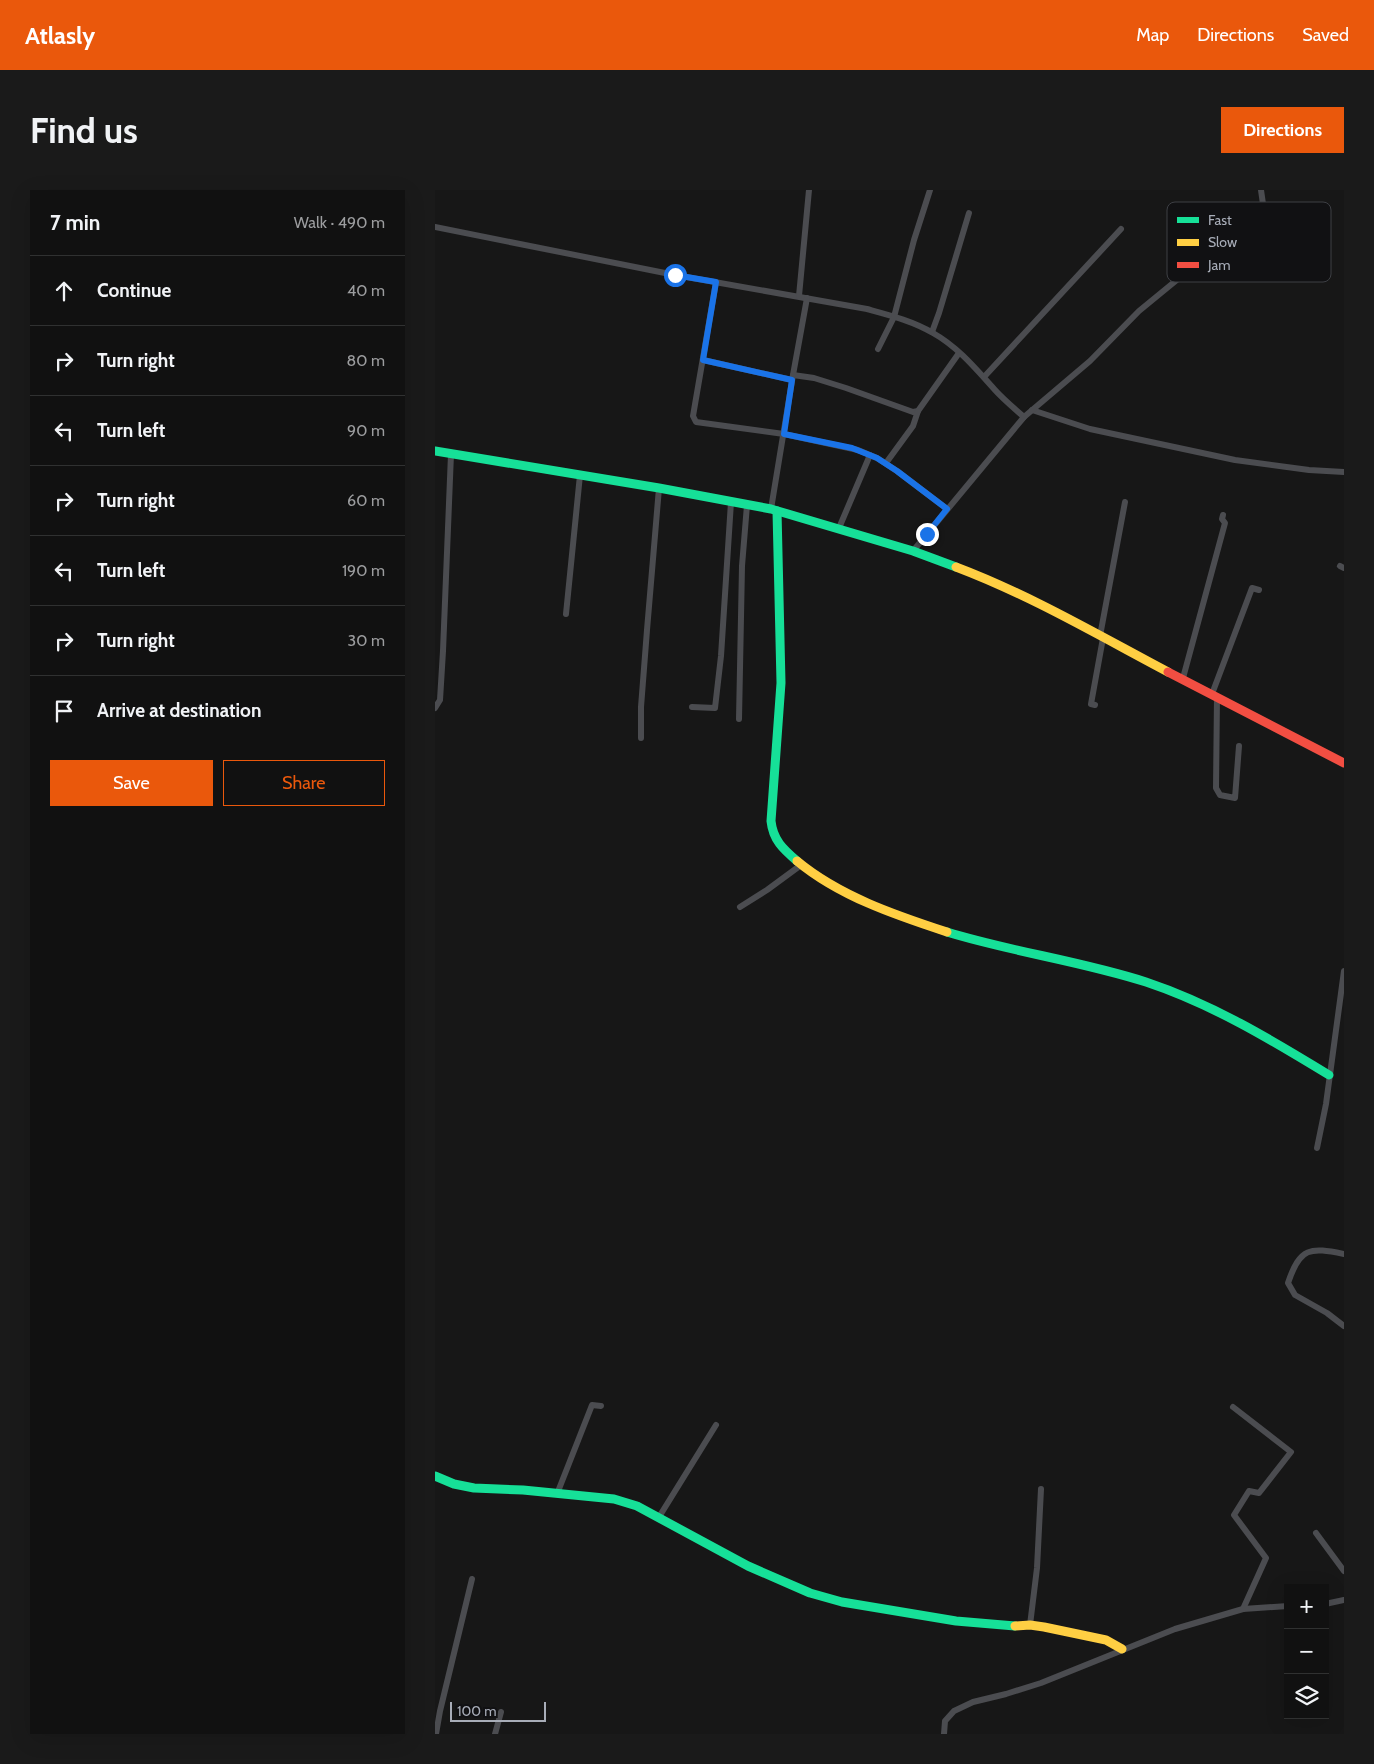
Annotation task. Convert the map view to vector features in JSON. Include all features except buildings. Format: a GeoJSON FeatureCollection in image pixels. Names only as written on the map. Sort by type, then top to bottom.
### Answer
{"type":"FeatureCollection","features":[{"type":"Feature","properties":{"kind":"street"},"geometry":{"type":"LineString","coordinates":[[799,296],[809,190]]}},
{"type":"Feature","properties":{"kind":"street"},"geometry":{"type":"LineString","coordinates":[[878,349],[894,317],[930,190]]}},
{"type":"Feature","properties":{"kind":"street"},"geometry":{"type":"LineString","coordinates":[[932,332],[969,213]]}},
{"type":"Feature","properties":{"kind":"street"},"geometry":{"type":"LineString","coordinates":[[435,227],[675,275],[867,309],[894,317],[932,332],[959,353],[1024,417]]}},
{"type":"Feature","properties":{"kind":"street"},"geometry":{"type":"LineString","coordinates":[[984,377],[1121,229]]}},
{"type":"Feature","properties":{"kind":"street"},"geometry":{"type":"LineString","coordinates":[[716,282],[693,416],[695,422],[784,434],[852,448],[886,463],[947,509]]}},
{"type":"Feature","properties":{"kind":"street"},"geometry":{"type":"LineString","coordinates":[[913,551],[1024,417],[1090,361],[1139,312],[1174,282]]}},
{"type":"Feature","properties":{"kind":"street"},"geometry":{"type":"LineString","coordinates":[[807,298],[792,377],[774,510],[781,683],[771,834],[779,846],[811,873],[841,890],[921,924],[1001,947],[1078,963],[1186,997],[1231,1017],[1329,1075]]}},
{"type":"Feature","properties":{"kind":"street"},"geometry":{"type":"LineString","coordinates":[[886,463],[913,426],[918,411],[959,353]]}},
{"type":"Feature","properties":{"kind":"street"},"geometry":{"type":"LineString","coordinates":[[703,360],[831,384],[913,412],[918,411]]}},
{"type":"Feature","properties":{"kind":"street"},"geometry":{"type":"LineString","coordinates":[[1032,410],[1089,429],[1235,460],[1309,470],[1344,472]]}},
{"type":"Feature","properties":{"kind":"street"},"geometry":{"type":"LineString","coordinates":[[435,451],[659,488],[774,510],[913,551],[987,579],[1183,678],[1344,763]]}},
{"type":"Feature","properties":{"kind":"street"},"geometry":{"type":"LineString","coordinates":[[435,708],[440,700],[451,454]]}},
{"type":"Feature","properties":{"kind":"street"},"geometry":{"type":"LineString","coordinates":[[839,528],[871,455]]}},
{"type":"Feature","properties":{"kind":"street"},"geometry":{"type":"LineString","coordinates":[[566,614],[580,475]]}},
{"type":"Feature","properties":{"kind":"street"},"geometry":{"type":"LineString","coordinates":[[641,738],[641,707],[659,488]]}},
{"type":"Feature","properties":{"kind":"street"},"geometry":{"type":"LineString","coordinates":[[692,707],[715,708],[721,656],[731,502]]}},
{"type":"Feature","properties":{"kind":"street"},"geometry":{"type":"LineString","coordinates":[[1095,705],[1091,704],[1125,502]]}},
{"type":"Feature","properties":{"kind":"street"},"geometry":{"type":"LineString","coordinates":[[739,719],[742,566],[747,505]]}},
{"type":"Feature","properties":{"kind":"street"},"geometry":{"type":"LineString","coordinates":[[1183,678],[1225,523],[1222,519],[1223,515]]}},
{"type":"Feature","properties":{"kind":"street"},"geometry":{"type":"LineString","coordinates":[[1239,746],[1235,798],[1220,795],[1216,788],[1214,696],[1252,588],[1259,590]]}},
{"type":"Feature","properties":{"kind":"street"},"geometry":{"type":"LineString","coordinates":[[740,907],[801,865]]}},
{"type":"Feature","properties":{"kind":"street"},"geometry":{"type":"LineString","coordinates":[[1317,1148],[1344,970]]}},
{"type":"Feature","properties":{"kind":"street"},"geometry":{"type":"LineString","coordinates":[[1344,1254],[1317,1249],[1307,1252],[1294,1265],[1288,1283],[1295,1295],[1327,1313],[1344,1326]]}},
{"type":"Feature","properties":{"kind":"street"},"geometry":{"type":"LineString","coordinates":[[557,1494],[592,1405],[601,1406]]}},
{"type":"Feature","properties":{"kind":"street"},"geometry":{"type":"LineString","coordinates":[[1233,1407],[1291,1452],[1259,1493],[1249,1491],[1234,1515],[1266,1558],[1243,1609]]}},
{"type":"Feature","properties":{"kind":"street"},"geometry":{"type":"LineString","coordinates":[[659,1517],[716,1425]]}},
{"type":"Feature","properties":{"kind":"street"},"geometry":{"type":"LineString","coordinates":[[435,1476],[454,1484],[474,1488],[614,1500],[637,1506],[720,1552],[810,1593],[842,1602],[957,1621],[1006,1626],[1030,1625],[1106,1640],[1123,1649]]}},
{"type":"Feature","properties":{"kind":"street"},"geometry":{"type":"LineString","coordinates":[[1030,1625],[1037,1568],[1041,1489]]}},
{"type":"Feature","properties":{"kind":"street"},"geometry":{"type":"LineString","coordinates":[[1316,1533],[1344,1571]]}},
{"type":"Feature","properties":{"kind":"street"},"geometry":{"type":"LineString","coordinates":[[436,1734],[472,1580]]}},
{"type":"Feature","properties":{"kind":"street"},"geometry":{"type":"LineString","coordinates":[[1329,1603],[1344,1600]]}},
{"type":"Feature","properties":{"kind":"street"},"geometry":{"type":"LineString","coordinates":[[944,1734],[945,1721],[954,1711],[973,1702],[1006,1694],[1041,1682],[1175,1629],[1243,1609],[1284,1606]]}},
{"type":"Feature","properties":{"kind":"street"},"geometry":{"type":"LineString","coordinates":[[495,1734],[501,1712]]}},
{"type":"Feature","properties":{"kind":"traffic: fast"},"geometry":{"type":"LineString","coordinates":[[435,451],[659,488],[771,509],[913,551],[956,567]]}},
{"type":"Feature","properties":{"kind":"traffic: fast"},"geometry":{"type":"LineString","coordinates":[[777,511],[781,683],[771,821],[779,844],[797,861]]}},
{"type":"Feature","properties":{"kind":"traffic: fast"},"geometry":{"type":"LineString","coordinates":[[947,932],[1146,982],[1194,1001],[1240,1023],[1329,1075]]}},
{"type":"Feature","properties":{"kind":"traffic: fast"},"geometry":{"type":"LineString","coordinates":[[435,1476],[454,1484],[474,1488],[523,1490],[614,1499],[637,1506],[748,1566],[810,1593],[842,1602],[956,1621],[1015,1626]]}},
{"type":"Feature","properties":{"kind":"traffic: slow"},"geometry":{"type":"LineString","coordinates":[[956,567],[1011,590],[1168,672]]}},
{"type":"Feature","properties":{"kind":"traffic: slow"},"geometry":{"type":"LineString","coordinates":[[797,861],[831,884],[868,903],[947,932]]}},
{"type":"Feature","properties":{"kind":"traffic: slow"},"geometry":{"type":"LineString","coordinates":[[1015,1626],[1030,1625],[1044,1627],[1106,1640],[1122,1649]]}},
{"type":"Feature","properties":{"kind":"traffic: jam"},"geometry":{"type":"LineString","coordinates":[[1168,672],[1344,763]]}},
{"type":"Feature","properties":{"kind":"route"},"geometry":{"type":"LineString","coordinates":[[675,275],[716,282],[703,360],[792,380],[784,434],[852,448],[877,458],[897,471],[947,509],[927,534]]}}]}
